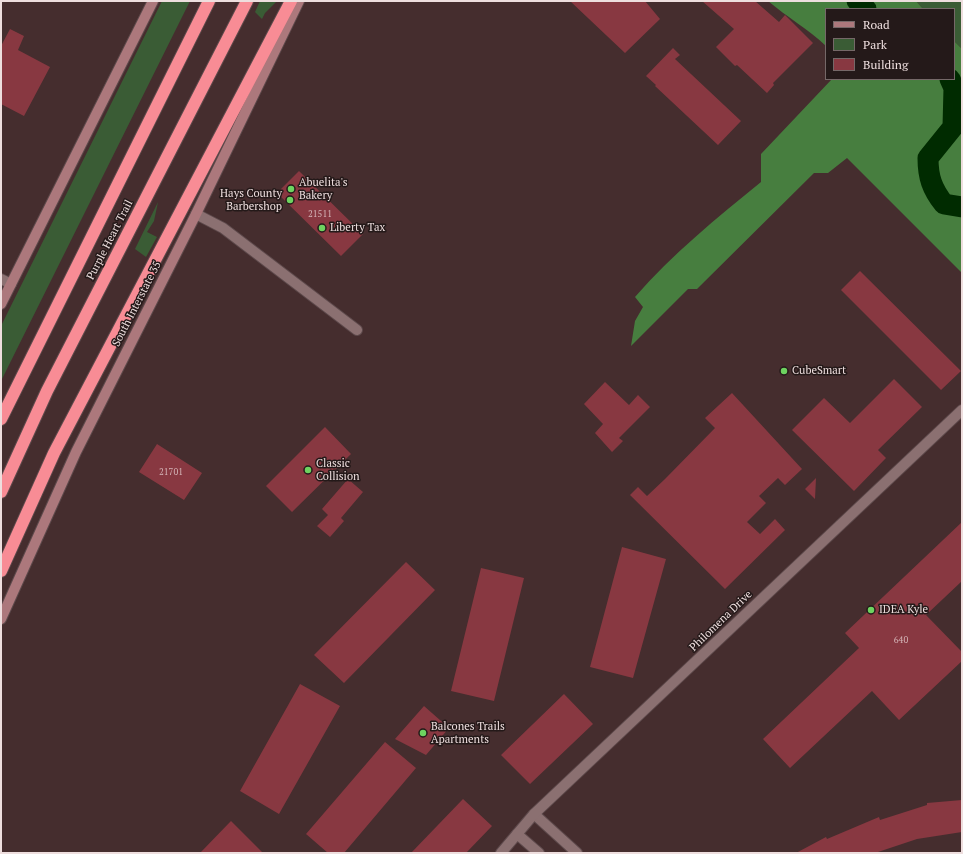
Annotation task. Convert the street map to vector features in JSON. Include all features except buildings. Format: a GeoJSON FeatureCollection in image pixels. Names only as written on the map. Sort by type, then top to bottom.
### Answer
{"type":"FeatureCollection","features":[{"type":"Feature","properties":{"kind":"highway","name":"Purple Heart Trail"},"geometry":{"type":"LineString","coordinates":[[1,419],[209,1]]}},
{"type":"Feature","properties":{"kind":"highway","name":"Purple Heart Trail"},"geometry":{"type":"LineString","coordinates":[[1,492],[48,391],[247,1]]}},
{"type":"Feature","properties":{"kind":"highway"},"geometry":{"type":"LineString","coordinates":[[1,571],[54,453],[291,1]]}},
{"type":"Feature","properties":{"kind":"main road"},"geometry":{"type":"LineString","coordinates":[[1,304],[153,1]]}},
{"type":"Feature","properties":{"kind":"main road","name":"South Interstate 35"},"geometry":{"type":"LineString","coordinates":[[1,619],[72,461],[196,214],[299,1]]}},
{"type":"Feature","properties":{"kind":"street"},"geometry":{"type":"LineString","coordinates":[[196,214],[223,228],[357,330]]}},
{"type":"Feature","properties":{"kind":"street"},"geometry":{"type":"LineString","coordinates":[[1,279],[11,284]]}},
{"type":"Feature","properties":{"kind":"street","name":"Philomena Drive"},"geometry":{"type":"LineString","coordinates":[[500,853],[534,814],[962,410]]}},
{"type":"Feature","properties":{"kind":"street"},"geometry":{"type":"LineString","coordinates":[[534,814],[577,853]]}},
{"type":"Feature","properties":{"kind":"street"},"geometry":{"type":"LineString","coordinates":[[517,834],[539,853]]}},
{"type":"Feature","properties":{"kind":"green space"},"geometry":{"type":"Polygon","coordinates":[[[162,1],[190,1],[1,381],[1,326],[162,1]]]}},
{"type":"Feature","properties":{"kind":"green space"},"geometry":{"type":"Polygon","coordinates":[[[260,1],[277,1],[265,13],[262,19],[255,12],[260,1]]]}},
{"type":"Feature","properties":{"kind":"green space"},"geometry":{"type":"Polygon","coordinates":[[[768,1],[916,1],[922,8],[825,8],[825,45],[768,1]]]}},
{"type":"Feature","properties":{"kind":"green space"},"geometry":{"type":"Polygon","coordinates":[[[916,1],[962,1],[962,49],[955,42],[955,8],[922,8],[916,1]]]}},
{"type":"Feature","properties":{"kind":"green space"},"geometry":{"type":"Polygon","coordinates":[[[955,42],[962,49],[962,273],[847,158],[828,173],[814,173],[697,289],[688,289],[631,346],[635,321],[643,307],[635,297],[680,251],[761,182],[761,154],[831,80],[955,80],[955,42]]]}},
{"type":"Feature","properties":{"kind":"green space"},"geometry":{"type":"Polygon","coordinates":[[[158,202],[154,221],[147,232],[157,237],[146,257],[135,249],[158,202]]]}},
{"type":"Feature","properties":{"kind":"waterway"},"geometry":{"type":"LineString","coordinates":[[857,1],[865,8]]}},
{"type":"Feature","properties":{"kind":"waterway"},"geometry":{"type":"LineString","coordinates":[[950,80],[954,88],[953,127],[928,158],[928,165],[930,177],[936,193],[944,204],[962,207]]}},
{"type":"Feature","properties":{"kind":"place","name":"Abuelita's Bakery"},"geometry":{"type":"Point","coordinates":[291,189]}},
{"type":"Feature","properties":{"kind":"place","name":"Hays County Barbershop"},"geometry":{"type":"Point","coordinates":[290,200]}},
{"type":"Feature","properties":{"kind":"place","name":"Liberty Tax"},"geometry":{"type":"Point","coordinates":[322,228]}},
{"type":"Feature","properties":{"kind":"place","name":"CubeSmart"},"geometry":{"type":"Point","coordinates":[784,371]}},
{"type":"Feature","properties":{"kind":"place","name":"Classic Collision"},"geometry":{"type":"Point","coordinates":[308,470]}},
{"type":"Feature","properties":{"kind":"place","name":"IDEA Kyle"},"geometry":{"type":"Point","coordinates":[871,610]}},
{"type":"Feature","properties":{"kind":"place","name":"Balcones Trails Apartments"},"geometry":{"type":"Point","coordinates":[423,733]}}]}
